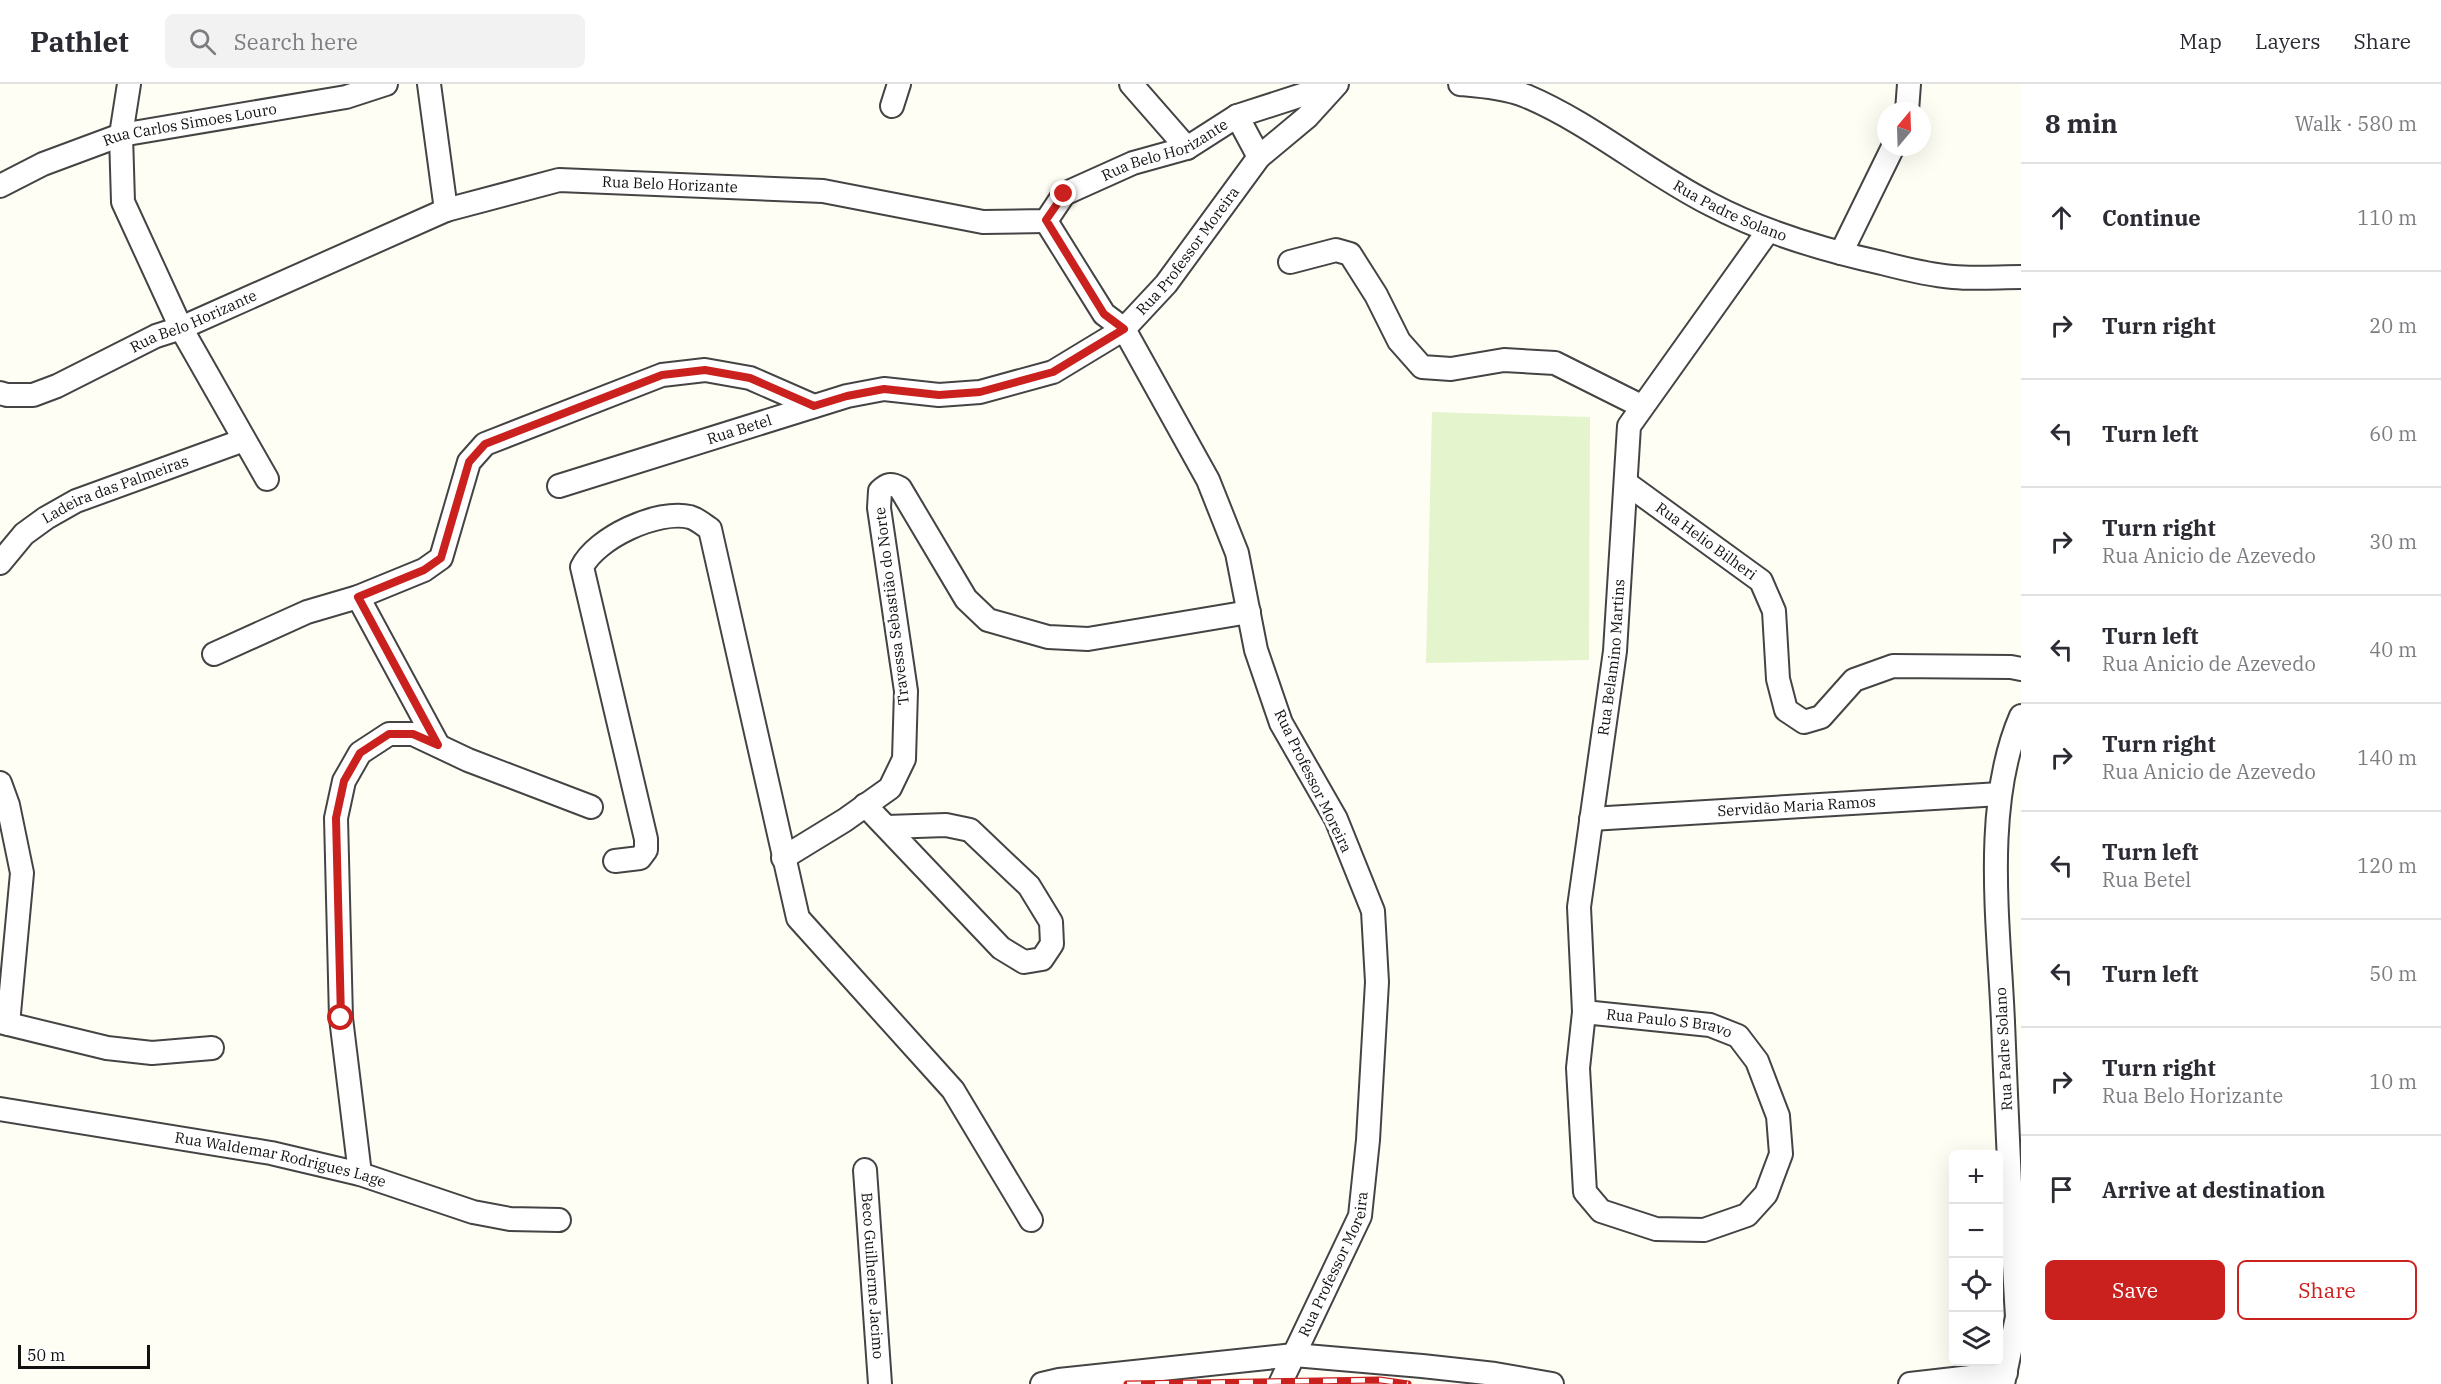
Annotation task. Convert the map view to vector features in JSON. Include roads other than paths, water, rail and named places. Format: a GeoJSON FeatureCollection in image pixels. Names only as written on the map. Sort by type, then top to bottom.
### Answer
{"type":"FeatureCollection","features":[{"type":"Feature","properties":{"kind":"street"},"geometry":{"type":"LineString","coordinates":[[129,84],[121,135],[123,202],[181,328],[267,479]]}},
{"type":"Feature","properties":{"kind":"street","name":"Rua Carlos Simoes Louro"},"geometry":{"type":"LineString","coordinates":[[0,186],[43,164],[121,135],[346,98],[386,84]]}},
{"type":"Feature","properties":{"kind":"street"},"geometry":{"type":"LineString","coordinates":[[429,84],[446,210]]}},
{"type":"Feature","properties":{"kind":"street"},"geometry":{"type":"LineString","coordinates":[[892,106],[899,84]]}},
{"type":"Feature","properties":{"kind":"street"},"geometry":{"type":"LineString","coordinates":[[1131,84],[1187,148]]}},
{"type":"Feature","properties":{"kind":"street"},"geometry":{"type":"LineString","coordinates":[[1337,84],[1343,84]]}},
{"type":"Feature","properties":{"kind":"street","name":"Rua Belo Horizante"},"geometry":{"type":"LineString","coordinates":[[4,394],[33,395],[57,386],[156,336],[181,328],[446,210],[559,180],[822,191],[983,222],[1046,220],[1064,194],[1133,163],[1187,148],[1237,116],[1337,84]]}},
{"type":"Feature","properties":{"kind":"street","name":"Rua Professor Moreira"},"geometry":{"type":"LineString","coordinates":[[1280,1384],[1360,1216],[1368,1140],[1377,982],[1373,911],[1336,819],[1281,723],[1256,650],[1237,553],[1208,480],[1124,329],[1166,284],[1259,157],[1307,117],[1337,84]]}},
{"type":"Feature","properties":{"kind":"street","name":"Rua Padre Solano"},"geometry":{"type":"LineString","coordinates":[[1460,84],[1525,95],[1575,121],[1659,176],[1712,205],[1768,231],[1841,253],[1903,268],[1953,277],[2021,278]]}},
{"type":"Feature","properties":{"kind":"street"},"geometry":{"type":"LineString","coordinates":[[1908,102],[1909,84]]}},
{"type":"Feature","properties":{"kind":"street"},"geometry":{"type":"LineString","coordinates":[[1237,116],[1259,157]]}},
{"type":"Feature","properties":{"kind":"street"},"geometry":{"type":"LineString","coordinates":[[1841,253],[1889,156]]}},
{"type":"Feature","properties":{"kind":"street"},"geometry":{"type":"LineString","coordinates":[[1046,220],[1104,314],[1124,329]]}},
{"type":"Feature","properties":{"kind":"street","name":"Rua Belamino Martins"},"geometry":{"type":"LineString","coordinates":[[1586,1192],[1578,1068],[1584,1012],[1579,907],[1615,651],[1629,426],[1641,406],[1768,231]]}},
{"type":"Feature","properties":{"kind":"street"},"geometry":{"type":"LineString","coordinates":[[1290,262],[1336,250],[1350,254],[1376,296],[1398,341],[1422,367],[1451,369],[1504,360],[1555,363],[1641,406]]}},
{"type":"Feature","properties":{"kind":"street","name":"Rua Betel"},"geometry":{"type":"LineString","coordinates":[[559,486],[847,396],[884,389],[939,395],[980,392],[1053,372],[1124,329]]}},
{"type":"Feature","properties":{"kind":"street"},"geometry":{"type":"LineString","coordinates":[[214,654],[307,612],[358,597],[424,570],[441,558],[469,462],[485,444],[662,375],[705,370],[750,378],[814,406]]}},
{"type":"Feature","properties":{"kind":"street","name":"Ladeira das Palmeiras"},"geometry":{"type":"LineString","coordinates":[[0,563],[24,534],[76,501],[244,440]]}},
{"type":"Feature","properties":{"kind":"street","name":"Rua Helio Bilheri"},"geometry":{"type":"LineString","coordinates":[[1626,483],[1761,581],[1774,611],[1778,679],[1786,710],[1804,722],[1821,717],[1854,680],[1880,669],[1905,666],[2021,669]]}},
{"type":"Feature","properties":{"kind":"street","name":"Travessa Sebastião do Norte"},"geometry":{"type":"LineString","coordinates":[[783,858],[890,788],[904,759],[906,691],[879,508],[880,491],[886,485],[893,484],[900,488],[966,599],[988,620],[1048,637],[1088,639],[1249,612]]}},
{"type":"Feature","properties":{"kind":"street"},"geometry":{"type":"LineString","coordinates":[[615,861],[640,858],[646,850],[646,839],[582,567],[587,555],[626,529],[664,516],[691,517],[710,529],[798,918],[953,1090],[1031,1220]]}},
{"type":"Feature","properties":{"kind":"street"},"geometry":{"type":"LineString","coordinates":[[358,597],[438,745]]}},
{"type":"Feature","properties":{"kind":"street","name":"Rua Padre Solano"},"geometry":{"type":"LineString","coordinates":[[2004,1378],[2017,1317],[2018,1275],[1997,895],[1998,807],[2009,743],[2021,716]]}},
{"type":"Feature","properties":{"kind":"street"},"geometry":{"type":"LineString","coordinates":[[360,1174],[341,1018],[336,818],[344,781],[360,753],[389,734],[413,734],[468,760],[591,807]]}},
{"type":"Feature","properties":{"kind":"street"},"geometry":{"type":"LineString","coordinates":[[0,783],[8,805],[22,873],[4,1023],[106,1048],[152,1053],[212,1048]]}},
{"type":"Feature","properties":{"kind":"street","name":"Servidão Maria Ramos"},"geometry":{"type":"LineString","coordinates":[[1591,819],[2000,794]]}},
{"type":"Feature","properties":{"kind":"street"},"geometry":{"type":"LineString","coordinates":[[865,806],[887,826],[1001,948],[1024,962],[1042,959],[1052,944],[1051,922],[1029,886],[970,830],[946,825],[887,826]]}},
{"type":"Feature","properties":{"kind":"street","name":"Rua Paulo S Bravo"},"geometry":{"type":"LineString","coordinates":[[1584,1012],[1710,1025],[1738,1036],[1757,1061],[1778,1116],[1781,1154],[1767,1194],[1747,1215],[1704,1230],[1656,1229],[1612,1215],[1601,1211],[1586,1192]]}},
{"type":"Feature","properties":{"kind":"street","name":"Rua Waldemar Rodrigues Lage"},"geometry":{"type":"LineString","coordinates":[[0,1109],[271,1153],[360,1174],[473,1212],[510,1219],[559,1220]]}},
{"type":"Feature","properties":{"kind":"street","name":"Beco Guilherme Jacimo"},"geometry":{"type":"LineString","coordinates":[[865,1170],[880,1384]]}},
{"type":"Feature","properties":{"kind":"street"},"geometry":{"type":"LineString","coordinates":[[1042,1384],[1059,1380],[1294,1355],[1495,1374],[1552,1384]]}},
{"type":"Feature","properties":{"kind":"street"},"geometry":{"type":"LineString","coordinates":[[1910,1384],[2004,1378]]}},
{"type":"Feature","properties":{"kind":"railway"},"geometry":{"type":"LineString","coordinates":[[1127,1384],[1380,1380],[1408,1384]]}}]}
